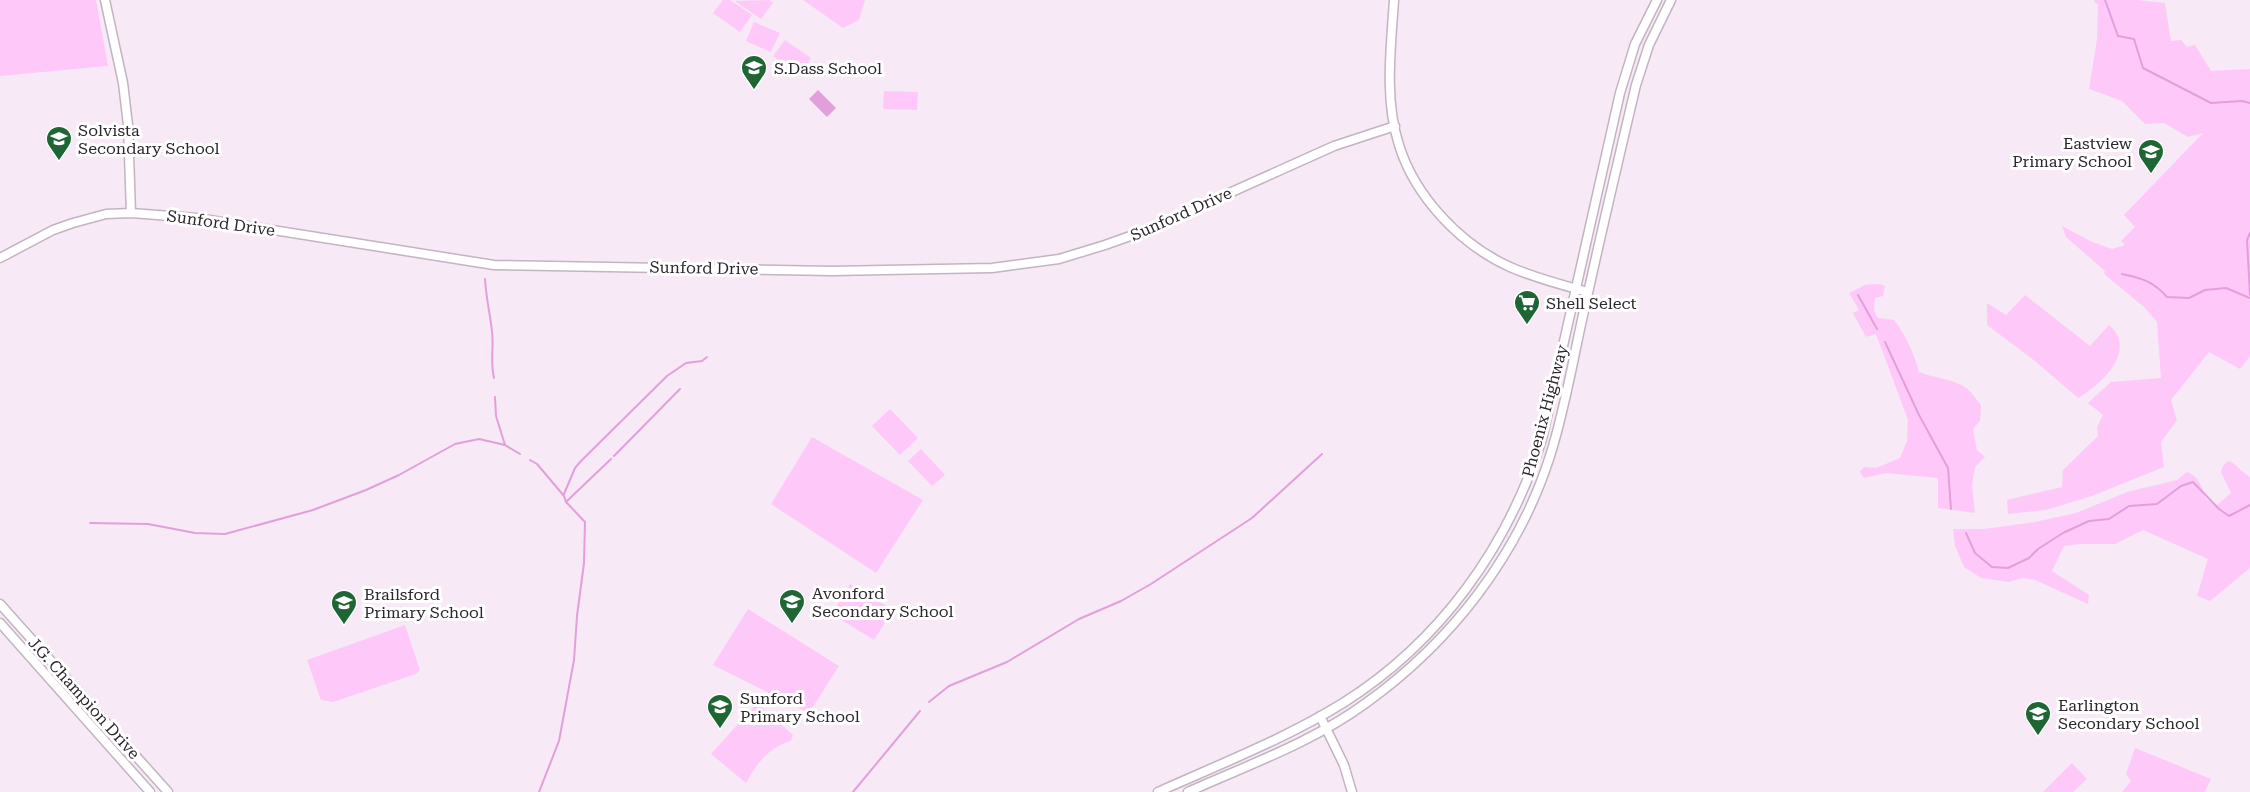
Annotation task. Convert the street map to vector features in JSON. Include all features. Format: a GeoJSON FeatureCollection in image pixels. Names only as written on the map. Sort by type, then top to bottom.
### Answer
{"type":"FeatureCollection","features":[{"type":"Feature","properties":{"kind":"main road"},"geometry":{"type":"LineString","coordinates":[[105,0],[123,83],[128,125],[131,213]]}},
{"type":"Feature","properties":{"kind":"main road"},"geometry":{"type":"LineString","coordinates":[[1394,0],[1390,69],[1395,126],[1399,145],[1415,179],[1432,205],[1460,234],[1479,249],[1510,267],[1588,292]]}},
{"type":"Feature","properties":{"kind":"main road","name":"Phoenix Highway"},"geometry":{"type":"LineString","coordinates":[[1158,792],[1320,716],[1362,690],[1416,646],[1463,594],[1495,547],[1522,495],[1534,465],[1627,68],[1635,44],[1657,0]]}},
{"type":"Feature","properties":{"kind":"main road","name":"Phoenix Highway"},"geometry":{"type":"LineString","coordinates":[[1188,792],[1325,728],[1365,704],[1435,645],[1477,596],[1509,547],[1531,504],[1549,457],[1639,75],[1649,45],[1671,0]]}},
{"type":"Feature","properties":{"kind":"main road","name":"Sunford Drive"},"geometry":{"type":"LineString","coordinates":[[0,258],[53,230],[73,223],[106,214],[131,213],[197,218],[494,265],[832,271],[992,268],[1059,259],[1105,245],[1147,230],[1334,146],[1395,126]]}},
{"type":"Feature","properties":{"kind":"main road","name":"J.G. Champion Drive"},"geometry":{"type":"LineString","coordinates":[[0,604],[168,792]]}},
{"type":"Feature","properties":{"kind":"main road","name":"J.G. Champion Drive"},"geometry":{"type":"LineString","coordinates":[[0,623],[150,792]]}},
{"type":"Feature","properties":{"kind":"main road"},"geometry":{"type":"LineString","coordinates":[[1320,716],[1344,765],[1352,792]]}},
{"type":"Feature","properties":{"kind":"shaded area"},"geometry":{"type":"Polygon","coordinates":[[[0,0],[96,0],[108,66],[0,76],[0,0]]]}},
{"type":"Feature","properties":{"kind":"shaded area"},"geometry":{"type":"Polygon","coordinates":[[[723,0],[730,0],[752,15],[740,32],[713,13],[723,0]]]}},
{"type":"Feature","properties":{"kind":"shaded area"},"geometry":{"type":"Polygon","coordinates":[[[769,0],[773,3],[761,19],[735,1],[769,0]]]}},
{"type":"Feature","properties":{"kind":"shaded area"},"geometry":{"type":"Polygon","coordinates":[[[803,0],[865,0],[859,20],[843,28],[803,0]]]}},
{"type":"Feature","properties":{"kind":"shaded area"},"geometry":{"type":"Polygon","coordinates":[[[2094,0],[2137,0],[2165,3],[2171,41],[2181,40],[2187,47],[2195,45],[2211,71],[2250,69],[2250,356],[2240,369],[2209,352],[2171,400],[2177,420],[2161,442],[2164,467],[2092,496],[2046,510],[2008,514],[2007,500],[2062,487],[2063,470],[2098,436],[2097,427],[2103,415],[2088,403],[2111,382],[2161,378],[2157,322],[2144,307],[2104,274],[2105,271],[2066,237],[2062,226],[2090,241],[2112,249],[2125,245],[2121,241],[2135,227],[2124,215],[2203,133],[2188,137],[2164,123],[2145,124],[2122,101],[2089,89],[2097,39],[2098,4],[2094,0]]]}},
{"type":"Feature","properties":{"kind":"shaded area"},"geometry":{"type":"Polygon","coordinates":[[[754,22],[780,33],[771,52],[746,41],[754,22]]]}},
{"type":"Feature","properties":{"kind":"shaded area"},"geometry":{"type":"Polygon","coordinates":[[[785,40],[811,58],[800,75],[773,56],[785,40]]]}},
{"type":"Feature","properties":{"kind":"shaded area"},"geometry":{"type":"Polygon","coordinates":[[[818,90],[836,108],[827,117],[809,99],[818,90]]]}},
{"type":"Feature","properties":{"kind":"shaded area"},"geometry":{"type":"Polygon","coordinates":[[[884,91],[918,92],[917,110],[883,109],[884,91]]]}},
{"type":"Feature","properties":{"kind":"shaded area"},"geometry":{"type":"Polygon","coordinates":[[[1865,285],[1885,286],[1883,296],[1875,298],[1874,311],[1878,318],[1894,320],[1909,345],[1919,372],[1965,387],[1981,405],[1980,421],[1973,429],[1977,450],[1985,457],[1975,467],[1972,485],[1975,513],[1938,508],[1938,478],[1886,473],[1864,478],[1860,472],[1864,467],[1876,468],[1900,458],[1907,441],[1908,420],[1876,334],[1866,337],[1853,313],[1859,310],[1849,293],[1865,285]]]}},
{"type":"Feature","properties":{"kind":"shaded area"},"geometry":{"type":"Polygon","coordinates":[[[2025,295],[2090,346],[2109,325],[2117,335],[2120,345],[2113,366],[2097,384],[2078,398],[2035,361],[1987,325],[1987,303],[2006,315],[2025,295]]]}},
{"type":"Feature","properties":{"kind":"shaded area"},"geometry":{"type":"Polygon","coordinates":[[[890,409],[918,438],[900,455],[872,426],[890,409]]]}},
{"type":"Feature","properties":{"kind":"shaded area"},"geometry":{"type":"Polygon","coordinates":[[[812,437],[923,500],[876,573],[771,504],[812,437]]]}},
{"type":"Feature","properties":{"kind":"shaded area"},"geometry":{"type":"Polygon","coordinates":[[[921,449],[945,475],[932,486],[908,461],[921,449]]]}},
{"type":"Feature","properties":{"kind":"shaded area"},"geometry":{"type":"Polygon","coordinates":[[[2228,461],[2250,477],[2250,568],[2210,601],[2197,596],[2208,559],[2143,530],[2115,544],[2064,546],[2052,571],[2089,595],[2088,604],[2035,580],[2022,578],[2009,582],[1981,578],[1964,567],[1955,546],[1953,529],[1984,529],[2035,522],[2076,513],[2127,492],[2177,480],[2187,472],[2198,480],[2206,499],[2216,506],[2231,493],[2221,472],[2228,461]]]}},
{"type":"Feature","properties":{"kind":"shaded area"},"geometry":{"type":"Polygon","coordinates":[[[850,584],[893,610],[874,640],[832,614],[850,584]]]}},
{"type":"Feature","properties":{"kind":"shaded area"},"geometry":{"type":"Polygon","coordinates":[[[748,609],[839,666],[809,713],[713,665],[748,609]]]}},
{"type":"Feature","properties":{"kind":"shaded area"},"geometry":{"type":"Polygon","coordinates":[[[405,625],[420,670],[416,674],[333,702],[321,700],[307,660],[405,625]]]}},
{"type":"Feature","properties":{"kind":"shaded area"},"geometry":{"type":"Polygon","coordinates":[[[757,703],[793,735],[791,741],[764,757],[746,783],[711,754],[757,703]]]}},
{"type":"Feature","properties":{"kind":"shaded area"},"geometry":{"type":"Polygon","coordinates":[[[2135,748],[2211,779],[2205,792],[2122,792],[2131,781],[2126,774],[2135,748]]]}},
{"type":"Feature","properties":{"kind":"shaded area"},"geometry":{"type":"Polygon","coordinates":[[[2072,763],[2087,779],[2073,792],[2043,792],[2072,763]]]}},
{"type":"Feature","properties":{"kind":"waterway"},"geometry":{"type":"LineString","coordinates":[[2105,0],[2118,36],[2134,39],[2143,68],[2211,103],[2242,101],[2250,103]]}},
{"type":"Feature","properties":{"kind":"waterway"},"geometry":{"type":"LineString","coordinates":[[2250,233],[2247,240],[2250,295]]}},
{"type":"Feature","properties":{"kind":"waterway"},"geometry":{"type":"LineString","coordinates":[[2122,274],[2147,281],[2167,297],[2189,298],[2205,290],[2226,288],[2250,298]]}},
{"type":"Feature","properties":{"kind":"waterway"},"geometry":{"type":"LineString","coordinates":[[485,279],[492,331],[494,378]]}},
{"type":"Feature","properties":{"kind":"waterway"},"geometry":{"type":"LineString","coordinates":[[1858,295],[1877,329]]}},
{"type":"Feature","properties":{"kind":"waterway"},"geometry":{"type":"LineString","coordinates":[[1885,342],[1919,415],[1948,468],[1951,509]]}},
{"type":"Feature","properties":{"kind":"waterway"},"geometry":{"type":"LineString","coordinates":[[564,494],[575,468],[581,461],[667,376],[686,363],[702,361],[707,357]]}},
{"type":"Feature","properties":{"kind":"waterway"},"geometry":{"type":"LineString","coordinates":[[614,456],[680,389]]}},
{"type":"Feature","properties":{"kind":"waterway"},"geometry":{"type":"LineString","coordinates":[[495,397],[496,416],[505,445],[520,454]]}},
{"type":"Feature","properties":{"kind":"waterway"},"geometry":{"type":"LineString","coordinates":[[90,523],[148,524],[195,533],[225,534],[313,510],[366,490],[399,475],[455,444],[479,439],[505,445]]}},
{"type":"Feature","properties":{"kind":"waterway"},"geometry":{"type":"LineString","coordinates":[[929,702],[949,686],[1007,662],[1079,619],[1121,601],[1151,584],[1252,518],[1322,454]]}},
{"type":"Feature","properties":{"kind":"waterway"},"geometry":{"type":"LineString","coordinates":[[567,501],[611,459]]}},
{"type":"Feature","properties":{"kind":"waterway"},"geometry":{"type":"LineString","coordinates":[[530,460],[537,464],[564,496],[566,502],[585,522],[584,563],[574,660],[559,741],[539,792]]}},
{"type":"Feature","properties":{"kind":"waterway"},"geometry":{"type":"LineString","coordinates":[[1966,533],[1975,553],[1992,567],[2008,568],[2029,558],[2038,549],[2063,533],[2089,521],[2109,519],[2129,506],[2157,504],[2181,486],[2193,482],[2229,516],[2250,505]]}},
{"type":"Feature","properties":{"kind":"waterway"},"geometry":{"type":"LineString","coordinates":[[853,792],[920,711]]}},
{"type":"Feature","properties":{"kind":"place","name":"S.Dass School"},"geometry":{"type":"Point","coordinates":[754,91]}},
{"type":"Feature","properties":{"kind":"place","name":"Solvista Secondary School"},"geometry":{"type":"Point","coordinates":[59,162]}},
{"type":"Feature","properties":{"kind":"place","name":"Eastview Primary School"},"geometry":{"type":"Point","coordinates":[2151,175]}},
{"type":"Feature","properties":{"kind":"place","name":"Shell Select"},"geometry":{"type":"Point","coordinates":[1527,326]}},
{"type":"Feature","properties":{"kind":"place","name":"Avonford Secondary School"},"geometry":{"type":"Point","coordinates":[792,625]}},
{"type":"Feature","properties":{"kind":"place","name":"Brailsford Primary School"},"geometry":{"type":"Point","coordinates":[344,626]}},
{"type":"Feature","properties":{"kind":"place","name":"Sunford Primary School"},"geometry":{"type":"Point","coordinates":[720,730]}},
{"type":"Feature","properties":{"kind":"place","name":"Earlington Secondary School"},"geometry":{"type":"Point","coordinates":[2038,737]}}]}
